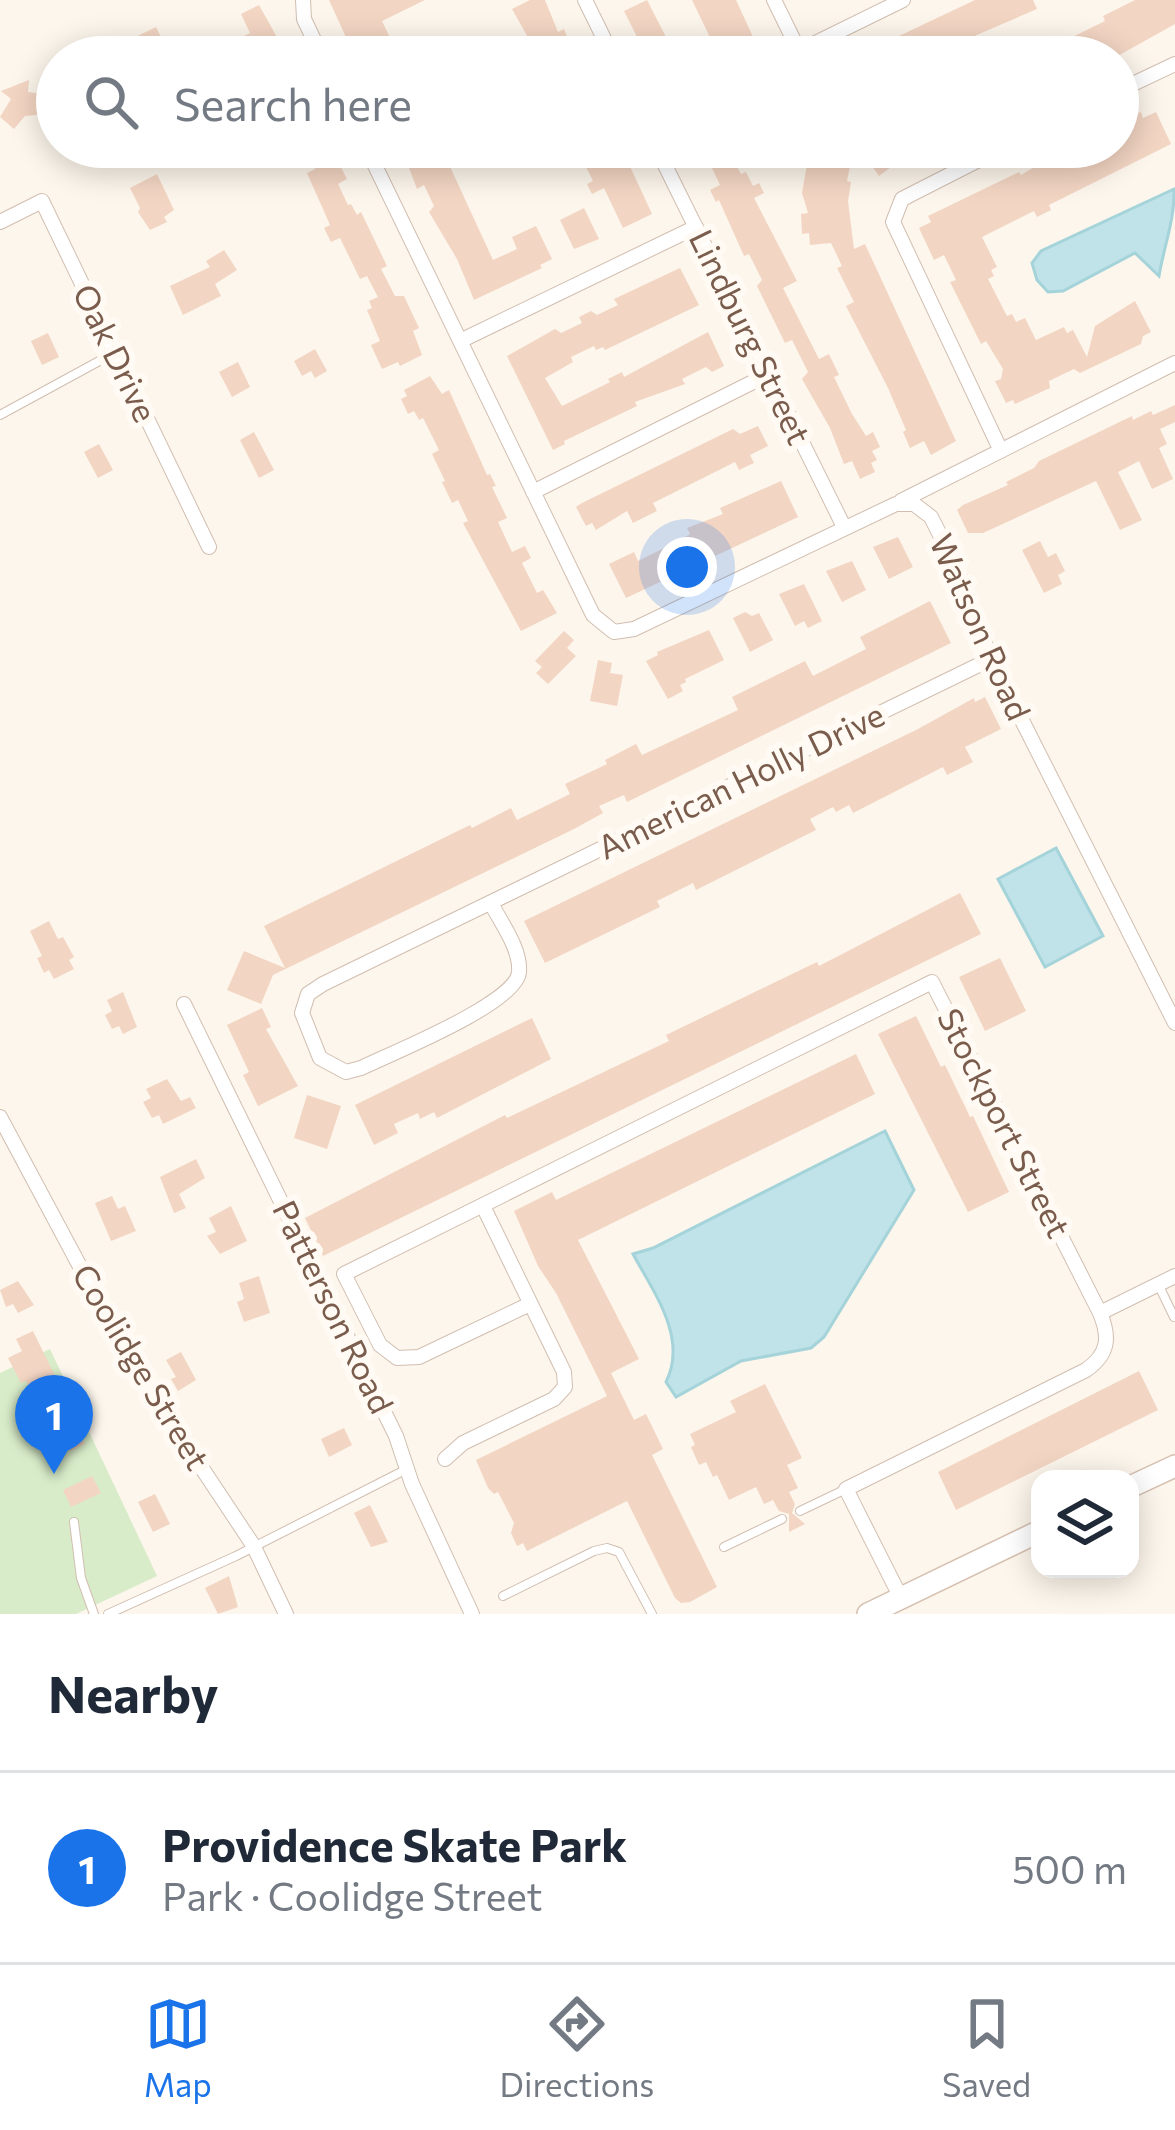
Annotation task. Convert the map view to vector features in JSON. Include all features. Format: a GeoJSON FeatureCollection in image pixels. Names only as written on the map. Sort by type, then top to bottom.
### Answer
{"type":"FeatureCollection","features":[{"type":"Feature","properties":{"kind":"main road"},"geometry":{"type":"LineString","coordinates":[[1139,1483],[1175,1466]]}},
{"type":"Feature","properties":{"kind":"main road"},"geometry":{"type":"LineString","coordinates":[[868,1614],[1031,1535]]}},
{"type":"Feature","properties":{"kind":"street"},"geometry":{"type":"LineString","coordinates":[[303,0],[304,19],[312,36]]}},
{"type":"Feature","properties":{"kind":"street"},"geometry":{"type":"LineString","coordinates":[[586,0],[603,36]]}},
{"type":"Feature","properties":{"kind":"street"},"geometry":{"type":"LineString","coordinates":[[774,0],[787,36]]}},
{"type":"Feature","properties":{"kind":"street"},"geometry":{"type":"LineString","coordinates":[[830,36],[903,0]]}},
{"type":"Feature","properties":{"kind":"street"},"geometry":{"type":"LineString","coordinates":[[1139,82],[1175,64]]}},
{"type":"Feature","properties":{"kind":"street","name":"Watson Road"},"geometry":{"type":"LineString","coordinates":[[376,168],[593,615],[614,632],[634,629],[896,504],[914,504],[931,517],[992,659],[1175,1023]]}},
{"type":"Feature","properties":{"kind":"street","name":"Lindburg Street"},"geometry":{"type":"LineString","coordinates":[[666,168],[844,527]]}},
{"type":"Feature","properties":{"kind":"street"},"geometry":{"type":"LineString","coordinates":[[963,168],[902,199],[892,222],[1000,451]]}},
{"type":"Feature","properties":{"kind":"street","name":"Oak Drive"},"geometry":{"type":"LineString","coordinates":[[0,222],[42,201],[209,547]]}},
{"type":"Feature","properties":{"kind":"street"},"geometry":{"type":"LineString","coordinates":[[460,341],[695,227]]}},
{"type":"Feature","properties":{"kind":"street"},"geometry":{"type":"LineString","coordinates":[[896,504],[1175,363]]}},
{"type":"Feature","properties":{"kind":"street"},"geometry":{"type":"LineString","coordinates":[[533,492],[769,374]]}},
{"type":"Feature","properties":{"kind":"street","name":"American Holly Drive"},"geometry":{"type":"LineString","coordinates":[[491,903],[519,964],[519,979],[501,1000],[362,1068],[346,1072],[320,1058],[302,1013],[308,994],[491,903],[992,659]]}},
{"type":"Feature","properties":{"kind":"street","name":"Stockport Street"},"geometry":{"type":"LineString","coordinates":[[530,1304],[419,1357],[397,1358],[380,1345],[344,1274],[932,982],[1100,1312]]}},
{"type":"Feature","properties":{"kind":"street","name":"Patterson Road"},"geometry":{"type":"LineString","coordinates":[[184,1004],[396,1436],[472,1614]]}},
{"type":"Feature","properties":{"kind":"street","name":"Coolidge Street"},"geometry":{"type":"LineString","coordinates":[[0,1117],[130,1360],[253,1545],[286,1614]]}},
{"type":"Feature","properties":{"kind":"street"},"geometry":{"type":"LineString","coordinates":[[446,1460],[463,1443],[554,1399],[565,1387],[564,1372],[483,1206]]}},
{"type":"Feature","properties":{"kind":"street"},"geometry":{"type":"LineString","coordinates":[[901,1598],[846,1489],[1095,1364],[1108,1337],[1100,1312],[1175,1276]]}},
{"type":"Feature","properties":{"kind":"lane"},"geometry":{"type":"LineString","coordinates":[[0,415],[114,353]]}},
{"type":"Feature","properties":{"kind":"lane"},"geometry":{"type":"LineString","coordinates":[[1158,1284],[1174,1317]]}},
{"type":"Feature","properties":{"kind":"lane"},"geometry":{"type":"LineString","coordinates":[[109,1614],[408,1468]]}},
{"type":"Feature","properties":{"kind":"lane"},"geometry":{"type":"LineString","coordinates":[[800,1511],[846,1489]]}},
{"type":"Feature","properties":{"kind":"lane"},"geometry":{"type":"LineString","coordinates":[[724,1547],[782,1519]]}},
{"type":"Feature","properties":{"kind":"lane"},"geometry":{"type":"LineString","coordinates":[[74,1522],[81,1578],[94,1614]]}},
{"type":"Feature","properties":{"kind":"lane"},"geometry":{"type":"LineString","coordinates":[[503,1596],[607,1548],[620,1552],[652,1614]]}},
{"type":"Feature","properties":{"kind":"green space"},"geometry":{"type":"Polygon","coordinates":[[[50,1349],[157,1576],[76,1614],[0,1614],[0,1373],[50,1349]]]}},
{"type":"Feature","properties":{"kind":"water"},"geometry":{"type":"Polygon","coordinates":[[[1174,189],[1159,276],[1135,253],[1063,291],[1048,292],[1037,280],[1032,263],[1041,251],[1174,189]]]}},
{"type":"Feature","properties":{"kind":"water"},"geometry":{"type":"Polygon","coordinates":[[[1056,848],[1103,936],[1045,967],[998,879],[1056,848]]]}},
{"type":"Feature","properties":{"kind":"water"},"geometry":{"type":"Polygon","coordinates":[[[885,1131],[914,1190],[824,1337],[811,1348],[741,1361],[676,1397],[666,1382],[672,1365],[671,1332],[633,1254],[885,1131]]]}},
{"type":"Feature","properties":{"kind":"building"},"geometry":{"type":"Polygon","coordinates":[[[329,0],[425,0],[382,21],[389,36],[345,36],[329,0]]]}},
{"type":"Feature","properties":{"kind":"building"},"geometry":{"type":"Polygon","coordinates":[[[530,0],[545,0],[558,32],[564,29],[567,36],[527,36],[512,9],[530,0]]]}},
{"type":"Feature","properties":{"kind":"building"},"geometry":{"type":"Polygon","coordinates":[[[647,0],[665,36],[636,36],[624,11],[647,0]]]}},
{"type":"Feature","properties":{"kind":"building"},"geometry":{"type":"Polygon","coordinates":[[[692,0],[736,0],[753,36],[709,36],[692,0]]]}},
{"type":"Feature","properties":{"kind":"building"},"geometry":{"type":"Polygon","coordinates":[[[975,0],[1033,0],[1037,9],[975,36],[899,36],[975,0]]]}},
{"type":"Feature","properties":{"kind":"building"},"geometry":{"type":"Polygon","coordinates":[[[1135,0],[1175,0],[1175,24],[1139,44],[1139,36],[1074,36],[1105,21],[1103,16],[1135,0]]]}},
{"type":"Feature","properties":{"kind":"building"},"geometry":{"type":"Polygon","coordinates":[[[259,5],[276,36],[244,36],[250,33],[241,14],[259,5]]]}},
{"type":"Feature","properties":{"kind":"building"},"geometry":{"type":"Polygon","coordinates":[[[156,27],[160,36],[137,36],[156,27]]]}},
{"type":"Feature","properties":{"kind":"building"},"geometry":{"type":"Polygon","coordinates":[[[29,80],[28,92],[36,93],[36,115],[25,116],[14,129],[0,117],[11,99],[1,91],[29,80]]]}},
{"type":"Feature","properties":{"kind":"building"},"geometry":{"type":"Polygon","coordinates":[[[1156,112],[1171,144],[1139,160],[1139,113],[1143,118],[1156,112]]]}},
{"type":"Feature","properties":{"kind":"building"},"geometry":{"type":"Polygon","coordinates":[[[342,168],[347,179],[338,184],[348,205],[357,215],[361,212],[387,266],[381,269],[395,296],[404,296],[419,328],[413,331],[422,355],[382,369],[371,345],[380,341],[367,310],[372,308],[369,301],[378,297],[367,276],[360,279],[340,238],[331,242],[324,228],[330,225],[307,173],[342,168]]]}},
{"type":"Feature","properties":{"kind":"building"},"geometry":{"type":"Polygon","coordinates":[[[409,168],[451,168],[493,260],[517,249],[512,237],[536,226],[552,259],[474,300],[429,212],[434,206],[424,185],[417,189],[409,168]]]}},
{"type":"Feature","properties":{"kind":"building"},"geometry":{"type":"Polygon","coordinates":[[[586,168],[631,168],[652,214],[623,228],[604,188],[592,194],[587,184],[593,181],[586,168]]]}},
{"type":"Feature","properties":{"kind":"building"},"geometry":{"type":"Polygon","coordinates":[[[712,168],[738,168],[741,174],[746,172],[753,186],[759,183],[764,193],[754,198],[797,281],[783,288],[819,359],[829,354],[852,414],[866,436],[873,432],[880,447],[872,451],[877,460],[871,463],[875,472],[860,479],[852,461],[844,464],[802,379],[808,372],[792,340],[785,343],[757,286],[762,280],[710,190],[720,185],[712,168]]]}},
{"type":"Feature","properties":{"kind":"building"},"geometry":{"type":"Polygon","coordinates":[[[806,168],[850,168],[854,249],[865,244],[956,441],[931,455],[924,441],[910,448],[888,388],[846,306],[854,302],[831,243],[810,245],[809,233],[802,234],[801,214],[808,213],[802,193],[806,168]]]}},
{"type":"Feature","properties":{"kind":"building"},"geometry":{"type":"Polygon","coordinates":[[[1033,168],[1123,168],[1049,205],[1051,210],[1037,217],[1034,211],[982,237],[997,267],[988,279],[1007,316],[1012,314],[1016,322],[1025,318],[1036,340],[1064,327],[1067,333],[1073,330],[1087,357],[1095,326],[1135,301],[1151,332],[1141,344],[1080,373],[1074,369],[1049,381],[1050,388],[1015,404],[1013,400],[1006,403],[995,381],[1001,379],[1003,369],[986,341],[981,344],[950,282],[956,280],[944,255],[934,260],[919,228],[931,222],[928,216],[1033,168]]]}},
{"type":"Feature","properties":{"kind":"building"},"geometry":{"type":"Polygon","coordinates":[[[157,174],[174,210],[164,217],[167,222],[150,230],[130,188],[157,174]]]}},
{"type":"Feature","properties":{"kind":"building"},"geometry":{"type":"Polygon","coordinates":[[[584,208],[599,239],[574,249],[560,220],[584,208]]]}},
{"type":"Feature","properties":{"kind":"building"},"geometry":{"type":"Polygon","coordinates":[[[224,250],[237,270],[215,284],[221,296],[183,315],[170,286],[210,267],[206,261],[224,250]]]}},
{"type":"Feature","properties":{"kind":"building"},"geometry":{"type":"Polygon","coordinates":[[[680,268],[699,305],[605,350],[594,346],[545,378],[562,406],[708,332],[724,366],[712,372],[706,367],[682,379],[685,384],[635,402],[637,406],[553,450],[507,356],[555,329],[561,333],[582,323],[579,317],[591,311],[597,315],[618,305],[614,299],[680,268]]]}},
{"type":"Feature","properties":{"kind":"building"},"geometry":{"type":"Polygon","coordinates":[[[48,333],[59,357],[42,365],[31,341],[48,333]]]}},
{"type":"Feature","properties":{"kind":"building"},"geometry":{"type":"Polygon","coordinates":[[[315,349],[327,371],[315,378],[311,371],[302,376],[294,361],[315,349]]]}},
{"type":"Feature","properties":{"kind":"building"},"geometry":{"type":"Polygon","coordinates":[[[238,362],[250,387],[232,397],[219,372],[238,362]]]}},
{"type":"Feature","properties":{"kind":"building"},"geometry":{"type":"Polygon","coordinates":[[[430,376],[442,394],[449,390],[496,486],[492,487],[507,518],[498,522],[512,552],[525,546],[531,558],[522,563],[537,593],[543,590],[557,613],[521,631],[463,523],[468,521],[458,500],[452,503],[442,482],[432,454],[439,450],[423,418],[419,420],[414,411],[408,414],[401,399],[407,396],[404,390],[430,376]]]}},
{"type":"Feature","properties":{"kind":"building"},"geometry":{"type":"Polygon","coordinates":[[[1175,405],[1175,422],[1160,429],[1167,444],[1159,448],[1173,479],[1152,489],[1139,461],[1118,472],[1142,520],[1120,530],[1096,481],[983,533],[968,533],[957,510],[963,505],[1132,416],[1133,420],[1151,411],[1153,415],[1175,405]]]}},
{"type":"Feature","properties":{"kind":"building"},"geometry":{"type":"Polygon","coordinates":[[[758,426],[768,446],[750,455],[754,463],[739,470],[735,462],[653,503],[657,511],[633,523],[627,511],[596,530],[592,523],[586,526],[576,507],[733,429],[740,434],[758,426]]]}},
{"type":"Feature","properties":{"kind":"building"},"geometry":{"type":"Polygon","coordinates":[[[254,432],[274,470],[259,478],[240,440],[254,432]]]}},
{"type":"Feature","properties":{"kind":"building"},"geometry":{"type":"Polygon","coordinates":[[[99,444],[113,470],[98,478],[84,452],[99,444]]]}},
{"type":"Feature","properties":{"kind":"building"},"geometry":{"type":"Polygon","coordinates":[[[781,481],[798,517],[626,598],[609,564],[634,552],[638,561],[690,534],[687,528],[723,514],[720,508],[781,481]]]}},
{"type":"Feature","properties":{"kind":"building"},"geometry":{"type":"Polygon","coordinates":[[[898,537],[913,567],[889,579],[873,547],[898,537]]]}},
{"type":"Feature","properties":{"kind":"building"},"geometry":{"type":"Polygon","coordinates":[[[1040,541],[1048,557],[1056,553],[1065,571],[1058,575],[1062,584],[1044,593],[1022,550],[1040,541]]]}},
{"type":"Feature","properties":{"kind":"building"},"geometry":{"type":"Polygon","coordinates":[[[852,561],[866,590],[842,602],[826,571],[852,561]]]}},
{"type":"Feature","properties":{"kind":"building"},"geometry":{"type":"Polygon","coordinates":[[[804,584],[822,621],[808,628],[804,621],[795,626],[779,594],[804,584]]]}},
{"type":"Feature","properties":{"kind":"building"},"geometry":{"type":"Polygon","coordinates":[[[930,601],[951,643],[627,802],[624,795],[599,806],[603,813],[574,829],[273,975],[261,1004],[227,990],[244,951],[285,968],[264,926],[470,825],[511,808],[517,820],[570,794],[565,784],[636,744],[642,755],[738,710],[732,697],[805,661],[813,676],[866,649],[860,637],[930,601]]]}},
{"type":"Feature","properties":{"kind":"building"},"geometry":{"type":"Polygon","coordinates":[[[745,612],[759,613],[773,640],[750,652],[733,618],[745,612]]]}},
{"type":"Feature","properties":{"kind":"building"},"geometry":{"type":"Polygon","coordinates":[[[709,630],[724,660],[685,679],[680,685],[683,691],[668,699],[646,661],[709,630]]]}},
{"type":"Feature","properties":{"kind":"building"},"geometry":{"type":"Polygon","coordinates":[[[564,631],[574,640],[567,648],[576,656],[548,684],[536,673],[542,667],[535,661],[564,631]]]}},
{"type":"Feature","properties":{"kind":"building"},"geometry":{"type":"Polygon","coordinates":[[[598,660],[612,663],[610,673],[623,675],[617,706],[590,701],[598,660]]]}},
{"type":"Feature","properties":{"kind":"building"},"geometry":{"type":"Polygon","coordinates":[[[985,697],[1001,729],[965,747],[973,762],[947,775],[943,767],[853,813],[849,805],[836,812],[833,807],[810,819],[816,830],[696,890],[693,883],[657,901],[660,907],[545,963],[524,921],[974,698],[975,702],[985,697]]]}},
{"type":"Feature","properties":{"kind":"building"},"geometry":{"type":"Polygon","coordinates":[[[960,893],[981,934],[323,1256],[305,1218],[960,893]]]}},
{"type":"Feature","properties":{"kind":"building"},"geometry":{"type":"Polygon","coordinates":[[[49,921],[74,957],[69,960],[74,969],[54,979],[49,970],[44,973],[30,931],[49,921]]]}},
{"type":"Feature","properties":{"kind":"building"},"geometry":{"type":"Polygon","coordinates":[[[1000,958],[1026,1011],[985,1031],[959,977],[1000,958]]]}},
{"type":"Feature","properties":{"kind":"building"},"geometry":{"type":"Polygon","coordinates":[[[123,992],[137,1027],[123,1034],[119,1026],[112,1029],[105,1015],[112,1011],[107,1000],[123,992]]]}},
{"type":"Feature","properties":{"kind":"building"},"geometry":{"type":"Polygon","coordinates":[[[262,1008],[271,1027],[266,1029],[298,1086],[258,1106],[243,1075],[249,1072],[227,1025],[262,1008]]]}},
{"type":"Feature","properties":{"kind":"building"},"geometry":{"type":"Polygon","coordinates":[[[916,1016],[973,1116],[1009,1192],[968,1212],[878,1034],[916,1016]]]}},
{"type":"Feature","properties":{"kind":"building"},"geometry":{"type":"Polygon","coordinates":[[[532,1018],[551,1059],[437,1118],[434,1112],[420,1119],[418,1113],[394,1124],[398,1133],[374,1145],[355,1105],[532,1018]]]}},
{"type":"Feature","properties":{"kind":"building"},"geometry":{"type":"Polygon","coordinates":[[[856,1054],[875,1094],[578,1240],[639,1359],[611,1373],[634,1420],[646,1414],[663,1449],[652,1455],[717,1587],[690,1602],[675,1598],[627,1501],[527,1551],[523,1543],[517,1546],[511,1533],[514,1523],[498,1492],[488,1488],[476,1460],[607,1396],[514,1211],[552,1192],[556,1200],[856,1054]]]}},
{"type":"Feature","properties":{"kind":"building"},"geometry":{"type":"Polygon","coordinates":[[[167,1079],[181,1101],[190,1097],[196,1108],[163,1124],[159,1115],[152,1118],[143,1102],[151,1098],[146,1089],[167,1079]]]}},
{"type":"Feature","properties":{"kind":"building"},"geometry":{"type":"Polygon","coordinates":[[[307,1095],[341,1106],[327,1149],[294,1138],[307,1095]]]}},
{"type":"Feature","properties":{"kind":"building"},"geometry":{"type":"Polygon","coordinates":[[[196,1159],[205,1178],[179,1194],[186,1208],[174,1213],[160,1177],[196,1159]]]}},
{"type":"Feature","properties":{"kind":"building"},"geometry":{"type":"Polygon","coordinates":[[[112,1196],[118,1209],[125,1206],[136,1231],[111,1241],[95,1203],[112,1196]]]}},
{"type":"Feature","properties":{"kind":"building"},"geometry":{"type":"Polygon","coordinates":[[[231,1206],[247,1241],[220,1254],[207,1236],[216,1232],[209,1218],[231,1206]]]}},
{"type":"Feature","properties":{"kind":"building"},"geometry":{"type":"Polygon","coordinates":[[[259,1276],[270,1313],[244,1322],[237,1302],[244,1299],[239,1283],[259,1276]]]}},
{"type":"Feature","properties":{"kind":"building"},"geometry":{"type":"Polygon","coordinates":[[[18,1281],[34,1305],[18,1313],[13,1304],[6,1307],[0,1290],[18,1281]]]}},
{"type":"Feature","properties":{"kind":"building"},"geometry":{"type":"Polygon","coordinates":[[[33,1331],[55,1376],[30,1389],[26,1381],[21,1383],[8,1358],[22,1351],[16,1339],[33,1331]]]}},
{"type":"Feature","properties":{"kind":"building"},"geometry":{"type":"Polygon","coordinates":[[[181,1352],[196,1380],[178,1391],[166,1360],[181,1352]]]}},
{"type":"Feature","properties":{"kind":"building"},"geometry":{"type":"Polygon","coordinates":[[[1139,1371],[1158,1410],[956,1510],[938,1472],[1139,1371]]]}},
{"type":"Feature","properties":{"kind":"building"},"geometry":{"type":"Polygon","coordinates":[[[765,1384],[802,1458],[787,1465],[798,1488],[789,1492],[795,1504],[792,1513],[805,1524],[789,1532],[789,1514],[779,1511],[773,1500],[764,1504],[756,1487],[729,1500],[717,1475],[713,1477],[706,1462],[699,1465],[691,1447],[695,1445],[690,1434],[736,1412],[730,1401],[765,1384]]]}},
{"type":"Feature","properties":{"kind":"building"},"geometry":{"type":"Polygon","coordinates":[[[72,1418],[85,1444],[70,1451],[57,1427],[72,1418]]]}},
{"type":"Feature","properties":{"kind":"building"},"geometry":{"type":"Polygon","coordinates":[[[344,1428],[352,1445],[329,1457],[321,1439],[344,1428]]]}},
{"type":"Feature","properties":{"kind":"building"},"geometry":{"type":"Polygon","coordinates":[[[92,1476],[101,1493],[71,1507],[63,1490],[92,1476]]]}},
{"type":"Feature","properties":{"kind":"building"},"geometry":{"type":"Polygon","coordinates":[[[155,1494],[170,1524],[153,1532],[138,1502],[155,1494]]]}},
{"type":"Feature","properties":{"kind":"building"},"geometry":{"type":"Polygon","coordinates":[[[370,1505],[388,1542],[371,1547],[354,1513],[370,1505]]]}},
{"type":"Feature","properties":{"kind":"building"},"geometry":{"type":"Polygon","coordinates":[[[229,1576],[238,1607],[218,1614],[205,1588],[229,1576]]]}},
{"type":"Feature","properties":{"kind":"place","name":"Providence Skate Park"},"geometry":{"type":"Point","coordinates":[54,1474]}}]}
